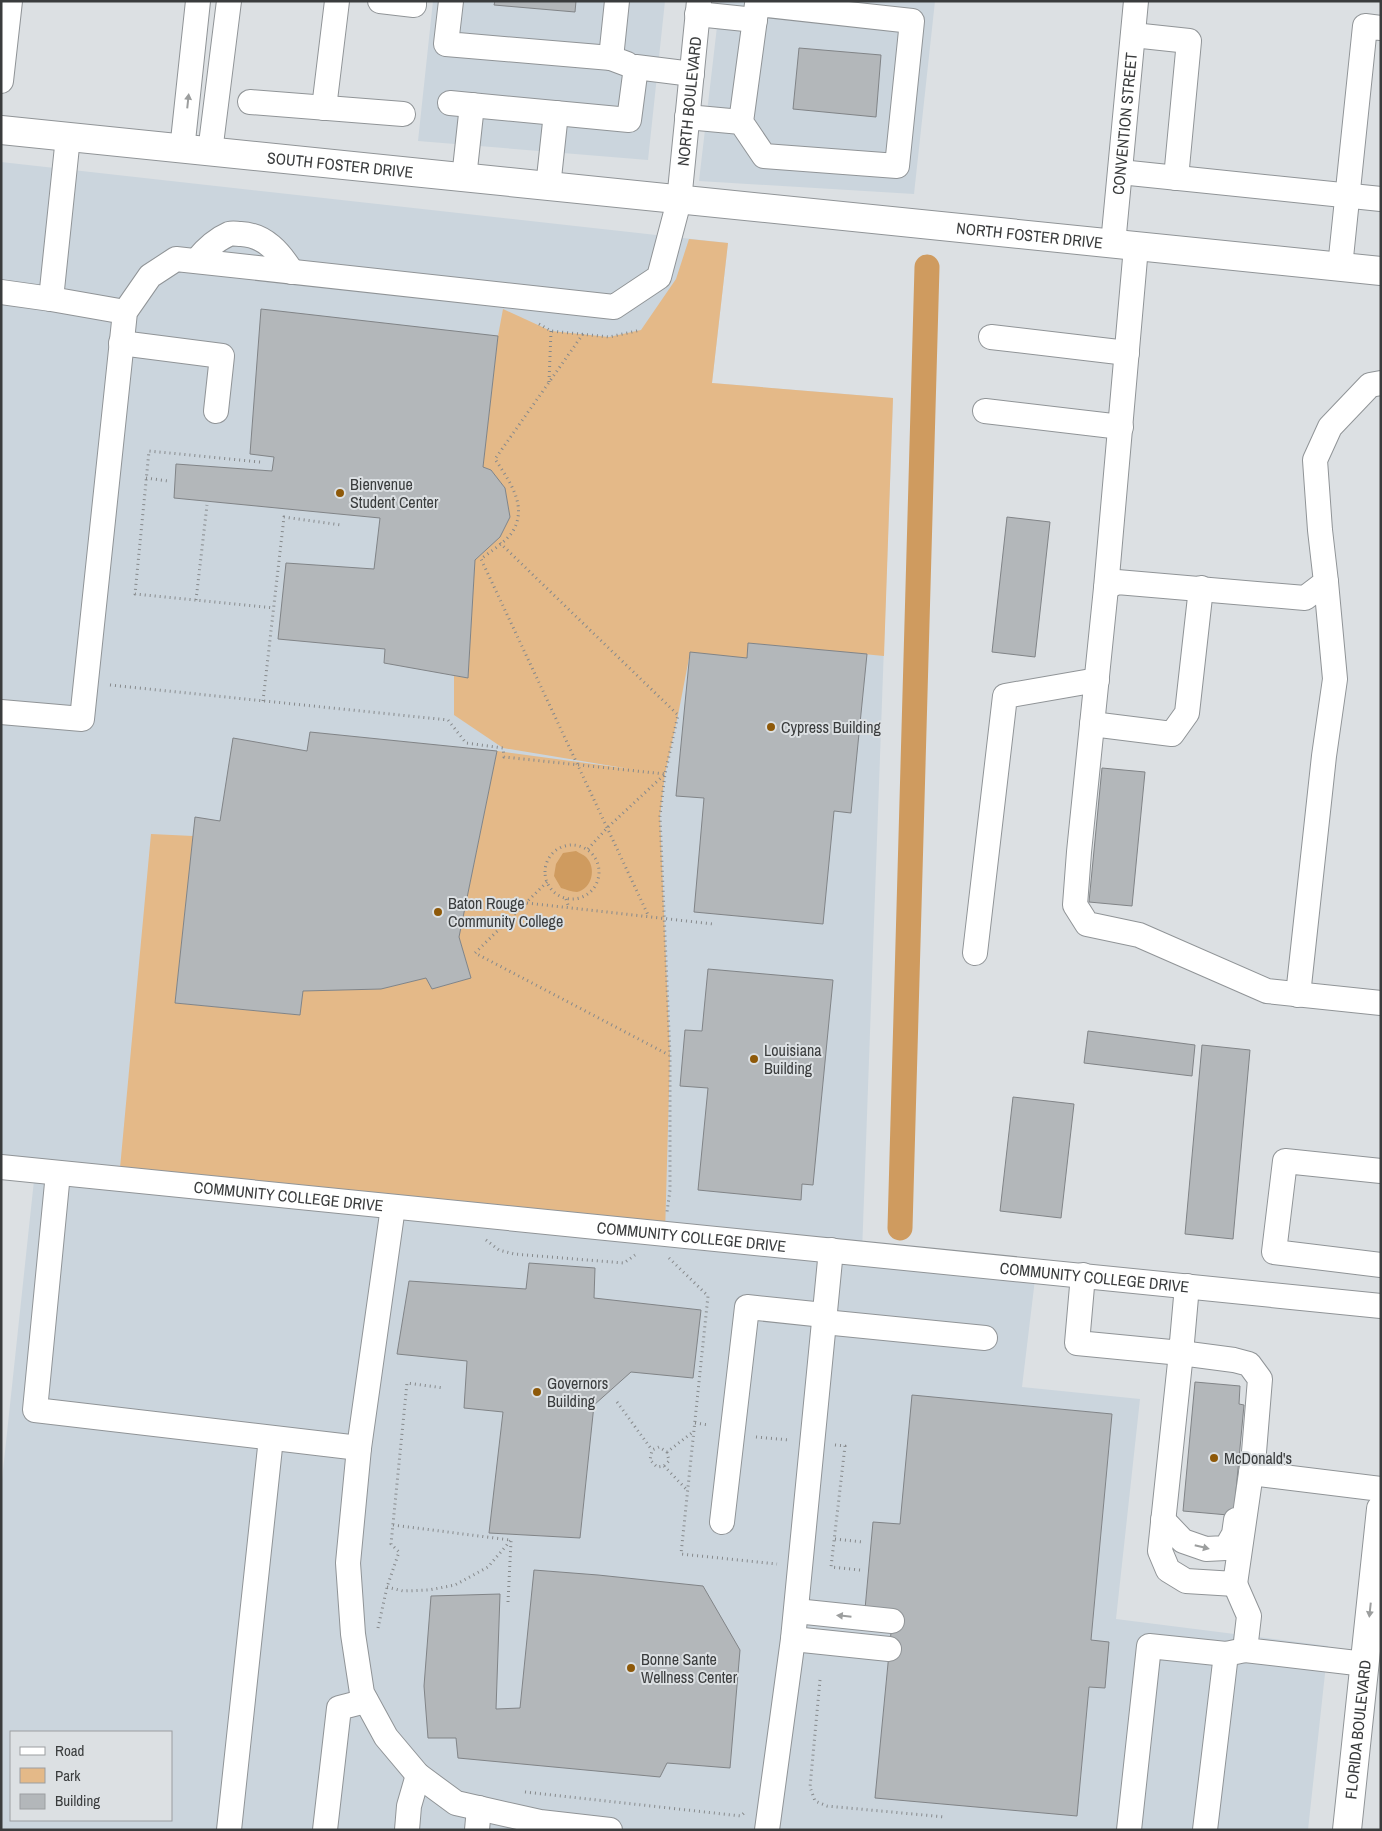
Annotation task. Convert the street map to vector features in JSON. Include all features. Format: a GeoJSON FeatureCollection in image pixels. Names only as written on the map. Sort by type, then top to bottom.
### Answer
{"type":"FeatureCollection","features":[{"type":"Feature","properties":{"kind":"main road","name":"SOUTH FOSTER DRIVE"},"geometry":{"type":"LineString","coordinates":[[1,130],[679,201]]}},
{"type":"Feature","properties":{"kind":"main road","name":"NORTH FOSTER DRIVE"},"geometry":{"type":"LineString","coordinates":[[679,201],[1381,271]]}},
{"type":"Feature","properties":{"kind":"main road","name":"FLORIDA BOULEVARD"},"geometry":{"type":"LineString","coordinates":[[1347,1830],[1381,1509]]}},
{"type":"Feature","properties":{"kind":"street"},"geometry":{"type":"LineString","coordinates":[[1,81],[10,1]]}},
{"type":"Feature","properties":{"kind":"street"},"geometry":{"type":"LineString","coordinates":[[182,150],[198,1]]}},
{"type":"Feature","properties":{"kind":"street"},"geometry":{"type":"LineString","coordinates":[[210,152],[229,1]]}},
{"type":"Feature","properties":{"kind":"street"},"geometry":{"type":"LineString","coordinates":[[324,108],[337,1]]}},
{"type":"Feature","properties":{"kind":"street"},"geometry":{"type":"LineString","coordinates":[[380,1],[414,5],[414,1]]}},
{"type":"Feature","properties":{"kind":"street"},"geometry":{"type":"LineString","coordinates":[[451,1],[446,44],[611,58],[636,67],[692,74]]}},
{"type":"Feature","properties":{"kind":"street"},"geometry":{"type":"LineString","coordinates":[[611,58],[617,1]]}},
{"type":"Feature","properties":{"kind":"street","name":"CONVENTION STREET"},"geometry":{"type":"LineString","coordinates":[[1136,1],[1120,172],[1127,353],[1075,905],[1087,924],[1139,936],[1267,991],[1381,1003]]}},
{"type":"Feature","properties":{"kind":"street"},"geometry":{"type":"LineString","coordinates":[[757,4],[912,22],[897,166],[764,156],[741,122],[757,4]]}},
{"type":"Feature","properties":{"kind":"street"},"geometry":{"type":"LineString","coordinates":[[698,8],[755,20]]}},
{"type":"Feature","properties":{"kind":"street","name":"NORTH BOULEVARD"},"geometry":{"type":"LineString","coordinates":[[125,312],[150,276],[176,259],[614,307],[659,277],[679,201],[698,8]]}},
{"type":"Feature","properties":{"kind":"street"},"geometry":{"type":"LineString","coordinates":[[1340,267],[1365,26],[1381,28]]}},
{"type":"Feature","properties":{"kind":"street"},"geometry":{"type":"LineString","coordinates":[[1133,35],[1188,41],[1176,178]]}},
{"type":"Feature","properties":{"kind":"street"},"geometry":{"type":"LineString","coordinates":[[464,178],[461,104],[629,120],[636,67]]}},
{"type":"Feature","properties":{"kind":"street"},"geometry":{"type":"LineString","coordinates":[[250,102],[404,114]]}},
{"type":"Feature","properties":{"kind":"street"},"geometry":{"type":"LineString","coordinates":[[548,187],[556,113]]}},
{"type":"Feature","properties":{"kind":"street"},"geometry":{"type":"LineString","coordinates":[[687,117],[741,122]]}},
{"type":"Feature","properties":{"kind":"street"},"geometry":{"type":"LineString","coordinates":[[51,299],[68,137]]}},
{"type":"Feature","properties":{"kind":"street"},"geometry":{"type":"LineString","coordinates":[[1120,172],[1381,199]]}},
{"type":"Feature","properties":{"kind":"street"},"geometry":{"type":"LineString","coordinates":[[196,261],[210,245],[231,233],[250,234],[270,244],[283,258],[292,272]]}},
{"type":"Feature","properties":{"kind":"street"},"geometry":{"type":"LineString","coordinates":[[1,292],[125,312],[82,719],[1,712]]}},
{"type":"Feature","properties":{"kind":"street"},"geometry":{"type":"LineString","coordinates":[[990,337],[1127,353]]}},
{"type":"Feature","properties":{"kind":"street"},"geometry":{"type":"LineString","coordinates":[[121,343],[222,356],[216,411]]}},
{"type":"Feature","properties":{"kind":"street"},"geometry":{"type":"LineString","coordinates":[[1298,995],[1324,756],[1335,679],[1315,460],[1330,427],[1370,385],[1381,383]]}},
{"type":"Feature","properties":{"kind":"street"},"geometry":{"type":"LineString","coordinates":[[984,412],[1120,427]]}},
{"type":"Feature","properties":{"kind":"street"},"geometry":{"type":"LineString","coordinates":[[1106,588],[1117,582],[1304,598],[1326,582]]}},
{"type":"Feature","properties":{"kind":"street"},"geometry":{"type":"LineString","coordinates":[[1092,724],[1172,734],[1187,713],[1201,588]]}},
{"type":"Feature","properties":{"kind":"street"},"geometry":{"type":"LineString","coordinates":[[975,953],[1005,696],[1097,680]]}},
{"type":"Feature","properties":{"kind":"street"},"geometry":{"type":"LineString","coordinates":[[1381,1171],[1285,1161],[1274,1252],[1381,1265]]}},
{"type":"Feature","properties":{"kind":"street","name":"COMMUNITY COLLEGE DRIVE"},"geometry":{"type":"LineString","coordinates":[[1,1168],[1381,1306]]}},
{"type":"Feature","properties":{"kind":"street"},"geometry":{"type":"LineString","coordinates":[[58,1173],[34,1410],[359,1448]]}},
{"type":"Feature","properties":{"kind":"street"},"geometry":{"type":"LineString","coordinates":[[393,1207],[359,1448],[348,1563],[354,1640],[362,1693],[386,1736],[418,1776],[478,1819],[610,1830]]}},
{"type":"Feature","properties":{"kind":"street"},"geometry":{"type":"LineString","coordinates":[[767,1830],[793,1639],[830,1250]]}},
{"type":"Feature","properties":{"kind":"street"},"geometry":{"type":"LineString","coordinates":[[1082,1275],[1077,1343],[1234,1360],[1249,1364],[1260,1379],[1251,1473],[1235,1584],[1249,1616],[1236,1652],[1205,1830]]}},
{"type":"Feature","properties":{"kind":"street"},"geometry":{"type":"LineString","coordinates":[[1187,1286],[1160,1551],[1168,1570],[1186,1581],[1235,1584]]}},
{"type":"Feature","properties":{"kind":"street"},"geometry":{"type":"LineString","coordinates":[[722,1522],[746,1307],[824,1319],[985,1338]]}},
{"type":"Feature","properties":{"kind":"street"},"geometry":{"type":"LineString","coordinates":[[1163,1520],[1183,1541],[1206,1549],[1226,1548],[1234,1534],[1248,1407],[1258,1397]]}},
{"type":"Feature","properties":{"kind":"street"},"geometry":{"type":"LineString","coordinates":[[229,1830],[271,1438]]}},
{"type":"Feature","properties":{"kind":"street"},"geometry":{"type":"LineString","coordinates":[[1251,1473],[1381,1490]]}},
{"type":"Feature","properties":{"kind":"street"},"geometry":{"type":"LineString","coordinates":[[796,1611],[892,1621]]}},
{"type":"Feature","properties":{"kind":"street"},"geometry":{"type":"LineString","coordinates":[[793,1639],[889,1649]]}},
{"type":"Feature","properties":{"kind":"street"},"geometry":{"type":"LineString","coordinates":[[1129,1830],[1149,1646],[1365,1664]]}},
{"type":"Feature","properties":{"kind":"street"},"geometry":{"type":"LineString","coordinates":[[326,1830],[339,1708],[366,1701]]}},
{"type":"Feature","properties":{"kind":"street"},"geometry":{"type":"LineString","coordinates":[[407,1830],[409,1806],[418,1776]]}},
{"type":"Feature","properties":{"kind":"path"},"geometry":{"type":"LineString","coordinates":[[549,382],[551,331]]}},
{"type":"Feature","properties":{"kind":"path"},"geometry":{"type":"LineString","coordinates":[[583,334],[495,459],[514,489],[520,513],[513,532],[481,559],[649,917]]}},
{"type":"Feature","properties":{"kind":"path"},"geometry":{"type":"LineString","coordinates":[[260,462],[149,452],[134,594],[274,608]]}},
{"type":"Feature","properties":{"kind":"path"},"geometry":{"type":"LineString","coordinates":[[146,478],[168,481]]}},
{"type":"Feature","properties":{"kind":"path"},"geometry":{"type":"LineString","coordinates":[[196,600],[207,505]]}},
{"type":"Feature","properties":{"kind":"path"},"geometry":{"type":"LineString","coordinates":[[263,701],[284,517],[341,525]]}},
{"type":"Feature","properties":{"kind":"path"},"geometry":{"type":"LineString","coordinates":[[500,543],[678,715],[665,774],[660,816],[670,1056],[670,1190],[664,1252],[708,1296],[681,1554],[777,1564],[776,1573]]}},
{"type":"Feature","properties":{"kind":"path"},"geometry":{"type":"LineString","coordinates":[[102,684],[448,720],[466,743],[503,748],[504,757],[665,774]]}},
{"type":"Feature","properties":{"kind":"path"},"geometry":{"type":"LineString","coordinates":[[588,849],[607,828],[665,774]]}},
{"type":"Feature","properties":{"kind":"path"},"geometry":{"type":"LineString","coordinates":[[580,845],[588,849],[595,856],[599,864],[597,883],[592,891],[576,899],[566,899],[552,890],[547,882],[545,874],[549,857],[555,850],[563,846],[580,845]]}},
{"type":"Feature","properties":{"kind":"path"},"geometry":{"type":"LineString","coordinates":[[547,882],[475,953],[670,1056]]}},
{"type":"Feature","properties":{"kind":"path"},"geometry":{"type":"LineString","coordinates":[[566,899],[569,908]]}},
{"type":"Feature","properties":{"kind":"path"},"geometry":{"type":"LineString","coordinates":[[527,903],[713,924]]}},
{"type":"Feature","properties":{"kind":"path"},"geometry":{"type":"LineString","coordinates":[[480,1236],[499,1250],[514,1254],[624,1263],[637,1254]]}},
{"type":"Feature","properties":{"kind":"path"},"geometry":{"type":"LineString","coordinates":[[378,1629],[387,1587],[399,1552],[391,1544],[407,1383],[444,1388]]}},
{"type":"Feature","properties":{"kind":"path"},"geometry":{"type":"LineString","coordinates":[[617,1402],[652,1450],[650,1460],[657,1467],[664,1466],[669,1461],[667,1452],[659,1447],[652,1450]]}},
{"type":"Feature","properties":{"kind":"path"},"geometry":{"type":"LineString","coordinates":[[667,1452],[693,1431]]}},
{"type":"Feature","properties":{"kind":"path"},"geometry":{"type":"LineString","coordinates":[[664,1466],[687,1490]]}},
{"type":"Feature","properties":{"kind":"path"},"geometry":{"type":"LineString","coordinates":[[392,1525],[511,1540]]}},
{"type":"Feature","properties":{"kind":"path"},"geometry":{"type":"LineString","coordinates":[[835,1539],[863,1542]]}},
{"type":"Feature","properties":{"kind":"path"},"geometry":{"type":"LineString","coordinates":[[387,1587],[403,1591],[429,1590],[455,1585],[488,1567],[511,1540]]}},
{"type":"Feature","properties":{"kind":"path"},"geometry":{"type":"LineString","coordinates":[[508,1602],[511,1540]]}},
{"type":"Feature","properties":{"kind":"path"},"geometry":{"type":"LineString","coordinates":[[820,1680],[810,1787],[815,1801],[827,1806],[945,1817]]}},
{"type":"Feature","properties":{"kind":"path"},"geometry":{"type":"LineString","coordinates":[[524,1792],[741,1816],[747,1811]]}},
{"type":"Feature","properties":{"kind":"shaded area"},"geometry":{"type":"Polygon","coordinates":[[[433,1],[665,1],[648,160],[418,141],[433,1]]]}},
{"type":"Feature","properties":{"kind":"shaded area"},"geometry":{"type":"Polygon","coordinates":[[[720,1],[935,1],[914,194],[699,181],[720,1]]]}},
{"type":"Feature","properties":{"kind":"shaded area","name":"Baton Rouge Community College"},"geometry":{"type":"Polygon","coordinates":[[[1,162],[728,243],[712,383],[893,398],[862,1253],[1036,1271],[1022,1387],[1140,1399],[1116,1619],[1328,1646],[1308,1830],[1,1830],[1,1489],[35,1171],[1,1168],[1,162]]]}},
{"type":"Feature","properties":{"kind":"shaded area"},"geometry":{"type":"Polygon","coordinates":[[[576,851],[586,857],[592,872],[586,887],[577,892],[561,888],[554,876],[556,864],[563,853],[576,851]]]}},
{"type":"Feature","properties":{"kind":"green space"},"geometry":{"type":"Polygon","coordinates":[[[689,239],[728,243],[712,383],[893,398],[884,656],[748,643],[747,658],[690,653],[665,774],[660,816],[670,1056],[665,1234],[119,1179],[151,834],[193,836],[175,1003],[300,1015],[303,991],[381,989],[426,978],[432,989],[471,978],[459,937],[497,751],[630,769],[503,748],[454,715],[454,676],[468,678],[475,560],[500,537],[510,517],[505,488],[491,470],[483,467],[498,336],[503,309],[551,331],[609,337],[641,330],[676,279],[689,239]]]}},
{"type":"Feature","properties":{"kind":"building"},"geometry":{"type":"Polygon","coordinates":[[[495,1],[576,1],[575,12],[494,5],[495,1]]]}},
{"type":"Feature","properties":{"kind":"building"},"geometry":{"type":"Polygon","coordinates":[[[799,48],[881,55],[876,117],[793,109],[799,48]]]}},
{"type":"Feature","properties":{"kind":"building","name":"Bienvenue Student Center"},"geometry":{"type":"Polygon","coordinates":[[[261,309],[498,336],[483,467],[491,470],[505,488],[510,517],[500,537],[475,560],[468,678],[384,663],[385,649],[278,639],[286,563],[374,569],[380,518],[174,498],[176,464],[272,471],[274,457],[250,454],[261,309]]]}},
{"type":"Feature","properties":{"kind":"building"},"geometry":{"type":"Polygon","coordinates":[[[1007,517],[1050,522],[1035,657],[992,652],[1007,517]]]}},
{"type":"Feature","properties":{"kind":"building","name":"Cypress Building"},"geometry":{"type":"Polygon","coordinates":[[[748,643],[867,654],[851,813],[834,811],[823,924],[694,912],[704,798],[676,796],[690,652],[747,658],[748,643]]]}},
{"type":"Feature","properties":{"kind":"building"},"geometry":{"type":"Polygon","coordinates":[[[310,732],[497,751],[459,937],[471,978],[432,989],[426,978],[381,989],[303,991],[300,1015],[175,1003],[195,817],[220,821],[233,738],[307,751],[310,732]]]}},
{"type":"Feature","properties":{"kind":"building"},"geometry":{"type":"Polygon","coordinates":[[[1102,768],[1145,772],[1132,906],[1089,902],[1102,768]]]}},
{"type":"Feature","properties":{"kind":"building","name":"Louisiana Building"},"geometry":{"type":"Polygon","coordinates":[[[708,969],[833,980],[813,1185],[802,1184],[801,1200],[698,1190],[708,1088],[680,1086],[685,1030],[702,1031],[708,969]]]}},
{"type":"Feature","properties":{"kind":"building"},"geometry":{"type":"Polygon","coordinates":[[[1088,1031],[1195,1045],[1192,1076],[1084,1063],[1088,1031]]]}},
{"type":"Feature","properties":{"kind":"building"},"geometry":{"type":"Polygon","coordinates":[[[1202,1045],[1250,1050],[1233,1239],[1185,1234],[1202,1045]]]}},
{"type":"Feature","properties":{"kind":"building"},"geometry":{"type":"Polygon","coordinates":[[[1013,1097],[1074,1104],[1061,1218],[1000,1211],[1013,1097]]]}},
{"type":"Feature","properties":{"kind":"building","name":"Governors Building"},"geometry":{"type":"Polygon","coordinates":[[[529,1263],[595,1268],[594,1298],[701,1310],[693,1378],[631,1372],[594,1405],[580,1538],[489,1533],[503,1412],[464,1408],[467,1361],[397,1354],[409,1281],[526,1289],[529,1263]]]}},
{"type":"Feature","properties":{"kind":"building","name":"McDonald's"},"geometry":{"type":"Polygon","coordinates":[[[1195,1382],[1240,1386],[1239,1404],[1244,1405],[1234,1512],[1228,1515],[1183,1511],[1195,1382]]]}},
{"type":"Feature","properties":{"kind":"building"},"geometry":{"type":"Polygon","coordinates":[[[912,1395],[1112,1414],[1091,1640],[1109,1642],[1105,1688],[1089,1687],[1077,1816],[875,1798],[893,1612],[865,1609],[873,1522],[900,1524],[912,1395]]]}},
{"type":"Feature","properties":{"kind":"building","name":"Bonne Sante Wellness Center"},"geometry":{"type":"Polygon","coordinates":[[[534,1570],[703,1586],[740,1650],[730,1768],[667,1763],[660,1777],[458,1758],[456,1738],[428,1738],[424,1686],[431,1596],[500,1594],[496,1709],[520,1708],[534,1570]]]}},
{"type":"Feature","properties":{"kind":"waterway"},"geometry":{"type":"LineString","coordinates":[[900,1228],[927,267]]}},
{"type":"Feature","properties":{"kind":"place","name":"Bienvenue Student Center"},"geometry":{"type":"Point","coordinates":[340,493]}},
{"type":"Feature","properties":{"kind":"place","name":"Cypress Building"},"geometry":{"type":"Point","coordinates":[771,727]}},
{"type":"Feature","properties":{"kind":"place","name":"Baton Rouge Community College"},"geometry":{"type":"Point","coordinates":[438,912]}},
{"type":"Feature","properties":{"kind":"place","name":"Louisiana Building"},"geometry":{"type":"Point","coordinates":[754,1059]}},
{"type":"Feature","properties":{"kind":"place","name":"Governors Building"},"geometry":{"type":"Point","coordinates":[537,1392]}},
{"type":"Feature","properties":{"kind":"place","name":"McDonald's"},"geometry":{"type":"Point","coordinates":[1214,1458]}},
{"type":"Feature","properties":{"kind":"place","name":"Bonne Sante Wellness Center"},"geometry":{"type":"Point","coordinates":[631,1668]}}]}
